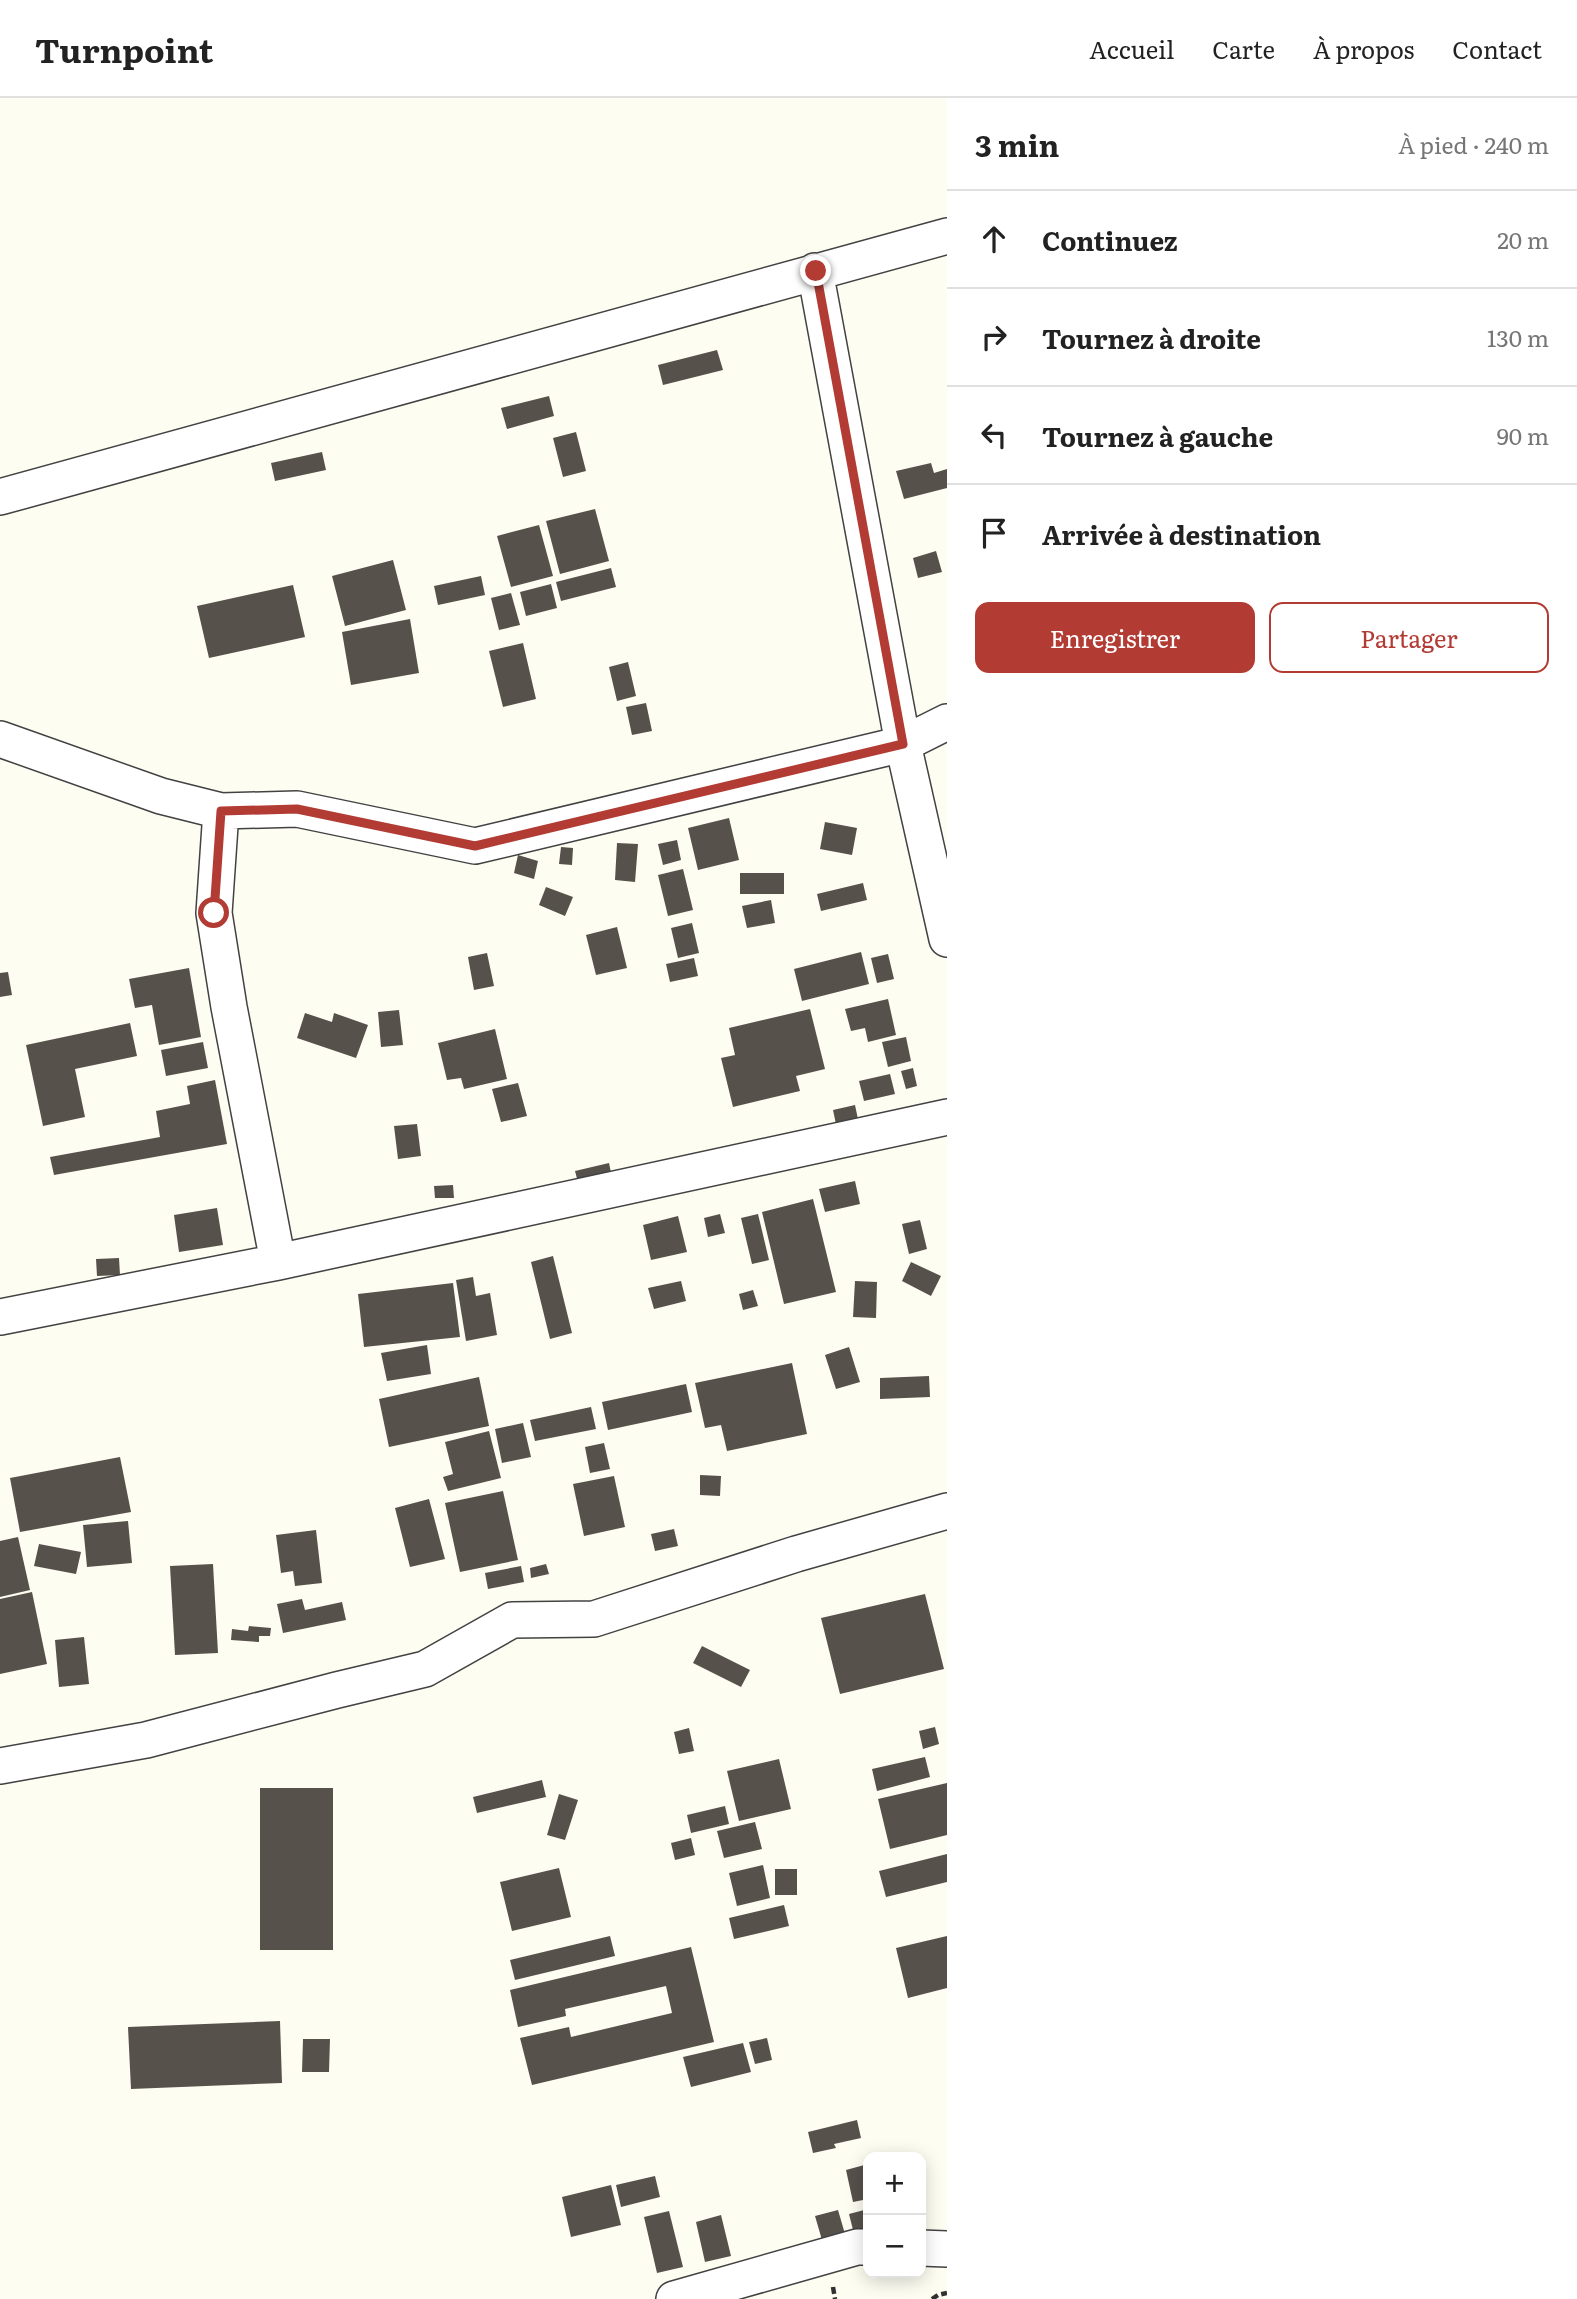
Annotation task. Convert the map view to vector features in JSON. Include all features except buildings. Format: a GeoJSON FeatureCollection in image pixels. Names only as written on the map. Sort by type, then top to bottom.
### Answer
{"type":"FeatureCollection","features":[{"type":"Feature","properties":{"kind":"street"},"geometry":{"type":"LineString","coordinates":[[0,497],[947,236]]}},
{"type":"Feature","properties":{"kind":"street"},"geometry":{"type":"LineString","coordinates":[[816,271],[903,744],[947,939]]}},
{"type":"Feature","properties":{"kind":"street"},"geometry":{"type":"LineString","coordinates":[[0,739],[161,796],[221,811],[297,809],[475,846],[903,744],[947,722]]}},
{"type":"Feature","properties":{"kind":"street"},"geometry":{"type":"LineString","coordinates":[[221,811],[214,913],[229,1007],[278,1262]]}},
{"type":"Feature","properties":{"kind":"street"},"geometry":{"type":"LineString","coordinates":[[0,1317],[278,1262],[947,1117]]}},
{"type":"Feature","properties":{"kind":"street"},"geometry":{"type":"LineString","coordinates":[[0,1766],[146,1740],[337,1689],[425,1669],[512,1619],[594,1619],[796,1554],[947,1511]]}},
{"type":"Feature","properties":{"kind":"street"},"geometry":{"type":"LineString","coordinates":[[674,2299],[863,2247]]}},
{"type":"Feature","properties":{"kind":"street"},"geometry":{"type":"LineString","coordinates":[[926,2248],[947,2249]]}},
{"type":"Feature","properties":{"kind":"path"},"geometry":{"type":"LineString","coordinates":[[932,2299],[947,2293]]}},
{"type":"Feature","properties":{"kind":"route"},"geometry":{"type":"LineString","coordinates":[[214,913],[221,811],[297,809],[475,846],[903,744],[816,271]]}}]}
